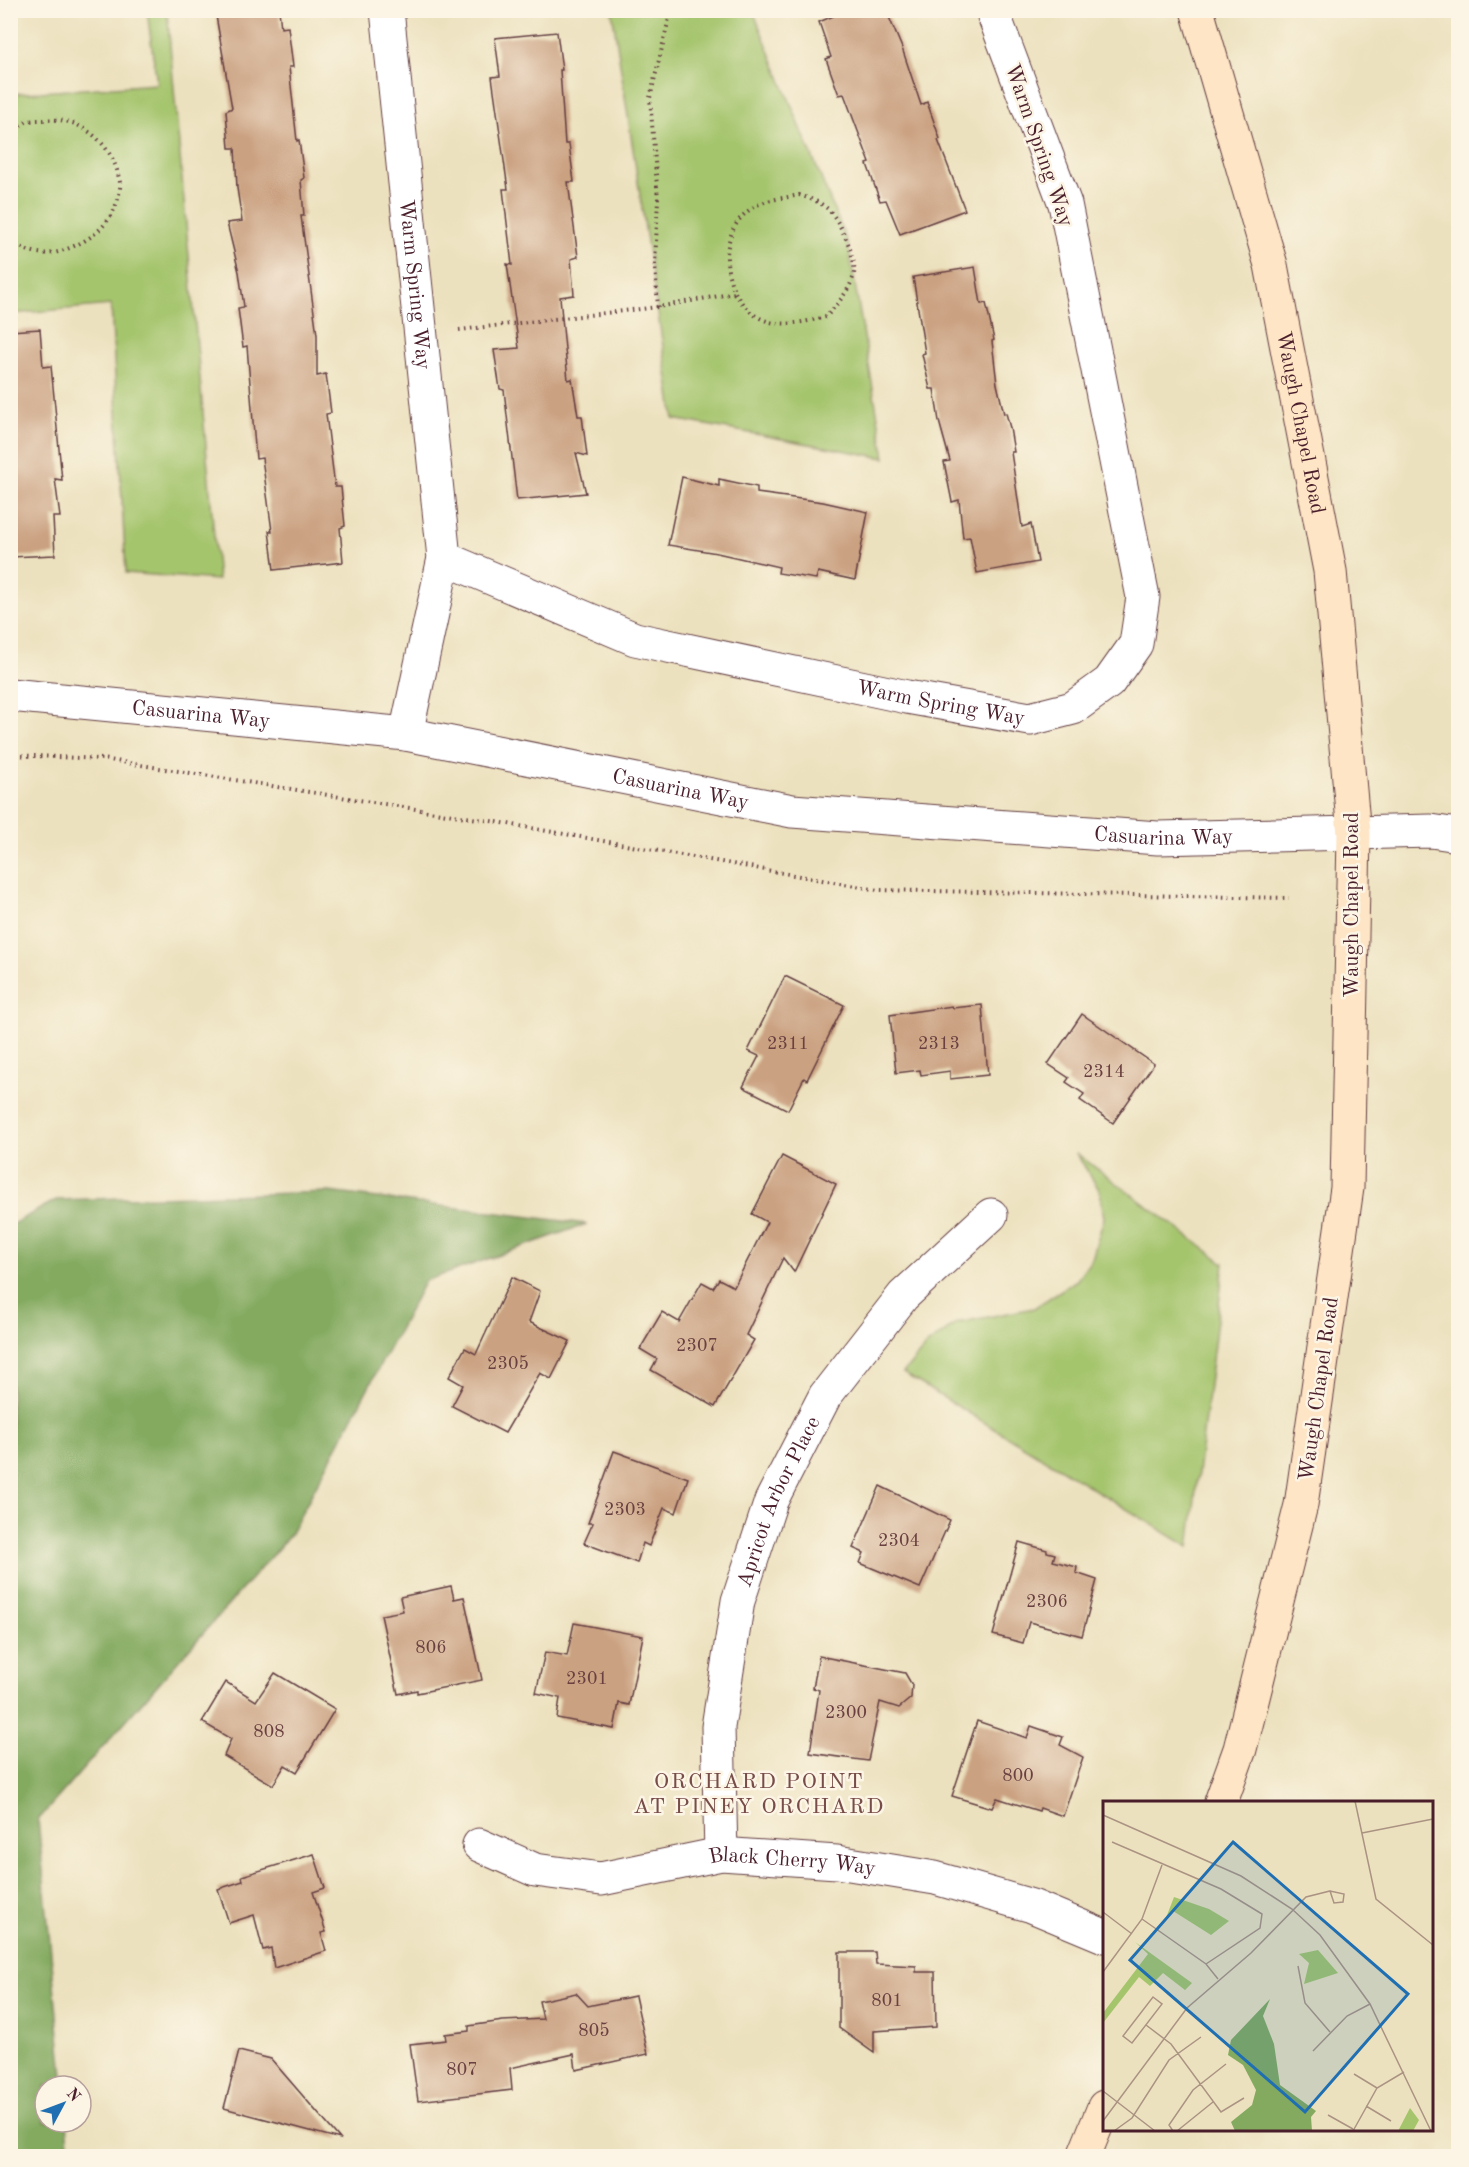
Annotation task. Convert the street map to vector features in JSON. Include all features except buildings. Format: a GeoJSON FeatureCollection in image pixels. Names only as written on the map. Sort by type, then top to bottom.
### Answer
{"type":"FeatureCollection","features":[{"type":"Feature","properties":{"kind":"main road","name":"Waugh Chapel Road"},"geometry":{"type":"LineString","coordinates":[[1197,10],[1271,265],[1328,560],[1354,834],[1347,1188],[1301,1505],[1240,1749],[1222,1801]]}},
{"type":"Feature","properties":{"kind":"main road"},"geometry":{"type":"LineString","coordinates":[[1084,2157],[1103,2110]]}},
{"type":"Feature","properties":{"kind":"street","name":"Warm Spring Way"},"geometry":{"type":"LineString","coordinates":[[387,10],[444,558],[406,734]]}},
{"type":"Feature","properties":{"kind":"street","name":"Warm Spring Way"},"geometry":{"type":"LineString","coordinates":[[444,558],[635,639],[907,697],[1030,719],[1073,708],[1109,682],[1136,644],[1143,597],[1140,577],[1065,204],[992,10]]}},
{"type":"Feature","properties":{"kind":"street","name":"Casuarina Way"},"geometry":{"type":"LineString","coordinates":[[10,695],[406,734],[792,811],[1158,838],[1431,831],[1458,835]]}},
{"type":"Feature","properties":{"kind":"street","name":"Apricot Arbor Place"},"geometry":{"type":"LineString","coordinates":[[721,1854],[718,1727],[738,1601],[771,1501],[825,1396],[903,1296],[991,1215]]}},
{"type":"Feature","properties":{"kind":"street","name":"Black Cherry Way"},"geometry":{"type":"LineString","coordinates":[[479,1845],[535,1869],[600,1879],[721,1854],[837,1862],[935,1878],[1032,1906],[1103,1936]]}},
{"type":"Feature","properties":{"kind":"path"},"geometry":{"type":"LineString","coordinates":[[457,11],[462,10]]}},
{"type":"Feature","properties":{"kind":"path"},"geometry":{"type":"LineString","coordinates":[[658,307],[655,265],[658,199],[650,98],[671,10]]}},
{"type":"Feature","properties":{"kind":"path"},"geometry":{"type":"LineString","coordinates":[[10,132],[28,121],[60,118],[77,124],[95,135],[113,158],[121,185],[115,208],[103,226],[82,244],[57,253],[36,254],[10,239]]}},
{"type":"Feature","properties":{"kind":"path"},"geometry":{"type":"LineString","coordinates":[[799,195],[811,198],[828,210],[843,230],[855,271],[850,284],[826,317],[784,324],[759,318],[740,304],[735,293],[728,276],[727,247],[736,224],[753,207],[799,195]]}},
{"type":"Feature","properties":{"kind":"path"},"geometry":{"type":"LineString","coordinates":[[420,324],[454,321],[455,330],[658,307],[735,293]]}},
{"type":"Feature","properties":{"kind":"path"},"geometry":{"type":"LineString","coordinates":[[10,755],[115,761],[497,822],[878,890],[1289,898]]}},
{"type":"Feature","properties":{"kind":"green space"},"geometry":{"type":"Polygon","coordinates":[[[147,11],[167,11],[218,580],[126,573],[111,305],[11,314],[11,94],[157,84],[147,11]]]}},
{"type":"Feature","properties":{"kind":"green space"},"geometry":{"type":"Polygon","coordinates":[[[612,11],[753,11],[848,244],[885,458],[674,419],[612,11]]]}},
{"type":"Feature","properties":{"kind":"green space"},"geometry":{"type":"Polygon","coordinates":[[[1076,1153],[1224,1263],[1189,1547],[903,1373],[927,1345],[957,1323],[1034,1308],[1077,1280],[1092,1259],[1104,1218],[1100,1191],[1076,1153]]]}},
{"type":"Feature","properties":{"kind":"green space"},"geometry":{"type":"Polygon","coordinates":[[[329,1192],[587,1224],[425,1281],[290,1535],[38,1820],[63,2074],[33,2074],[33,2134],[68,2134],[70,2156],[11,2156],[11,1225],[56,1200],[329,1192]]]}},
{"type":"Feature","properties":{"kind":"district","name":"ORCHARD POINT AT PINEY ORCHARD"},"geometry":{"type":"Point","coordinates":[759,1793]}}]}
